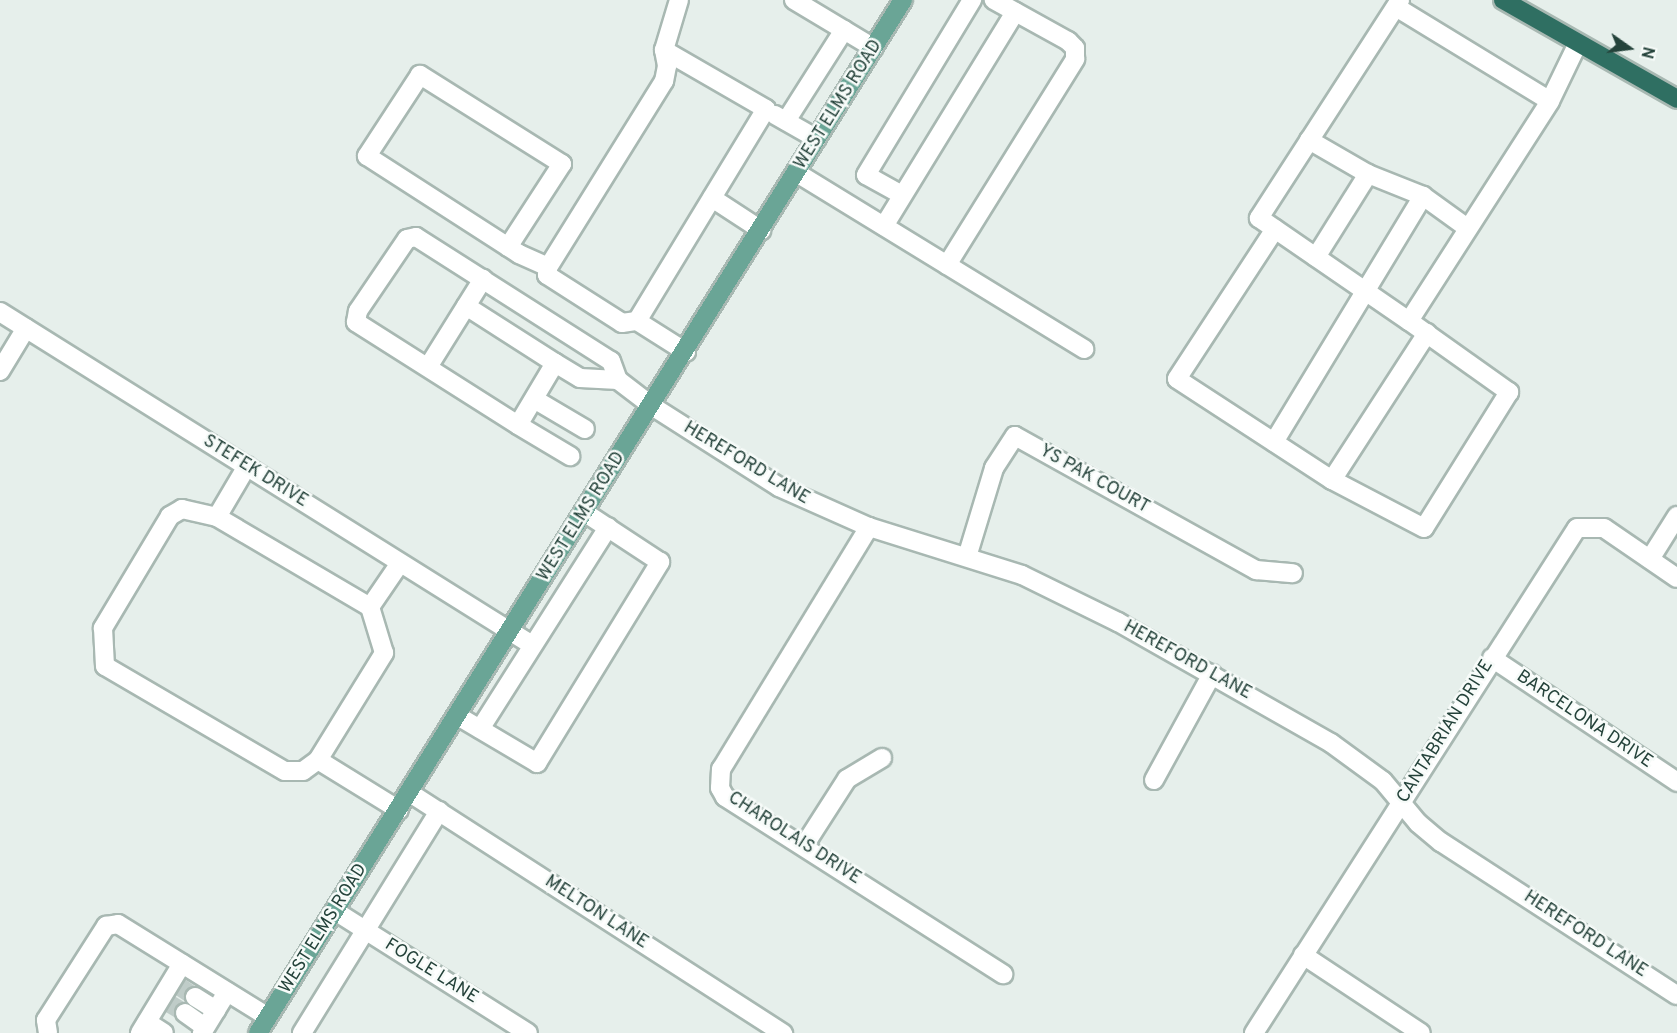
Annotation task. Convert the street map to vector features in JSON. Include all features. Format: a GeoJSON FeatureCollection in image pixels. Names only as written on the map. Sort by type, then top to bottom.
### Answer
{"type":"FeatureCollection","features":[{"type":"Feature","properties":{"kind":"highway"},"geometry":{"type":"LineString","coordinates":[[1507,1],[1677,99]]}},
{"type":"Feature","properties":{"kind":"main road","name":"WEST ELMS ROAD"},"geometry":{"type":"LineString","coordinates":[[263,1028],[686,352],[903,0]]}},
{"type":"Feature","properties":{"kind":"street"},"geometry":{"type":"LineString","coordinates":[[679,0],[664,50],[667,66],[664,81],[548,267],[551,280],[622,323],[637,321],[686,352]]}},
{"type":"Feature","properties":{"kind":"street"},"geometry":{"type":"LineString","coordinates":[[794,0],[874,48]]}},
{"type":"Feature","properties":{"kind":"street"},"geometry":{"type":"LineString","coordinates":[[902,195],[866,174],[972,0]]}},
{"type":"Feature","properties":{"kind":"street"},"geometry":{"type":"LineString","coordinates":[[947,265],[1075,59],[1075,48],[1068,41],[994,0]]}},
{"type":"Feature","properties":{"kind":"street"},"geometry":{"type":"LineString","coordinates":[[1275,229],[1177,380],[1332,480],[1424,528],[1509,392],[1427,333],[1259,218],[1398,4],[1550,101]]}},
{"type":"Feature","properties":{"kind":"street"},"geometry":{"type":"LineString","coordinates":[[884,226],[1015,12]]}},
{"type":"Feature","properties":{"kind":"street"},"geometry":{"type":"LineString","coordinates":[[786,121],[844,30]]}},
{"type":"Feature","properties":{"kind":"street"},"geometry":{"type":"LineString","coordinates":[[1409,321],[1466,227],[1550,101],[1578,43]]}},
{"type":"Feature","properties":{"kind":"street"},"geometry":{"type":"LineString","coordinates":[[664,50],[818,139]]}},
{"type":"Feature","properties":{"kind":"street"},"geometry":{"type":"LineString","coordinates":[[508,247],[562,164],[420,75],[367,156],[508,247],[548,267]]}},
{"type":"Feature","properties":{"kind":"street"},"geometry":{"type":"LineString","coordinates":[[637,321],[766,109]]}},
{"type":"Feature","properties":{"kind":"street"},"geometry":{"type":"LineString","coordinates":[[1309,140],[1368,174],[1423,196],[1466,227]]}},
{"type":"Feature","properties":{"kind":"street"},"geometry":{"type":"LineString","coordinates":[[797,172],[1084,349]]}},
{"type":"Feature","properties":{"kind":"street"},"geometry":{"type":"LineString","coordinates":[[1316,257],[1368,174]]}},
{"type":"Feature","properties":{"kind":"street"},"geometry":{"type":"LineString","coordinates":[[1274,442],[1423,196]]}},
{"type":"Feature","properties":{"kind":"street"},"geometry":{"type":"LineString","coordinates":[[712,198],[761,230]]}},
{"type":"Feature","properties":{"kind":"street"},"geometry":{"type":"LineString","coordinates":[[466,306],[580,378],[618,380],[611,361],[416,237],[406,239],[358,311],[356,322],[570,456]]}},
{"type":"Feature","properties":{"kind":"street"},"geometry":{"type":"LineString","coordinates":[[428,367],[483,279]]}},
{"type":"Feature","properties":{"kind":"street","name":"STEFEK DRIVE"},"geometry":{"type":"LineString","coordinates":[[0,312],[532,645]]}},
{"type":"Feature","properties":{"kind":"street"},"geometry":{"type":"LineString","coordinates":[[0,370],[26,328]]}},
{"type":"Feature","properties":{"kind":"street"},"geometry":{"type":"LineString","coordinates":[[1332,480],[1427,333]]}},
{"type":"Feature","properties":{"kind":"street"},"geometry":{"type":"LineString","coordinates":[[518,425],[555,363]]}},
{"type":"Feature","properties":{"kind":"street","name":"HEREFORD LANE"},"geometry":{"type":"LineString","coordinates":[[618,380],[652,406],[779,487],[869,527],[967,557],[1042,584],[1212,674],[1331,743],[1383,781],[1400,804],[1441,842],[1677,995]]}},
{"type":"Feature","properties":{"kind":"street"},"geometry":{"type":"LineString","coordinates":[[534,399],[585,429]]}},
{"type":"Feature","properties":{"kind":"street","name":"YS PAK COURT"},"geometry":{"type":"LineString","coordinates":[[967,557],[994,468],[1016,436],[1256,570],[1293,573]]}},
{"type":"Feature","properties":{"kind":"street"},"geometry":{"type":"LineString","coordinates":[[217,517],[247,466]]}},
{"type":"Feature","properties":{"kind":"street"},"geometry":{"type":"LineString","coordinates":[[182,509],[217,517],[370,607],[384,653],[318,760],[303,771],[285,771],[105,666],[103,628],[171,516],[182,509]]}},
{"type":"Feature","properties":{"kind":"street"},"geometry":{"type":"LineString","coordinates":[[458,716],[537,764],[660,562],[585,512]]}},
{"type":"Feature","properties":{"kind":"street"},"geometry":{"type":"LineString","coordinates":[[1650,559],[1677,516]]}},
{"type":"Feature","properties":{"kind":"street"},"geometry":{"type":"LineString","coordinates":[[480,729],[608,527]]}},
{"type":"Feature","properties":{"kind":"street","name":"CHAROLAIS DRIVE"},"geometry":{"type":"LineString","coordinates":[[869,527],[718,778],[725,797],[1003,974]]}},
{"type":"Feature","properties":{"kind":"street","name":"CANTABRIAN DRIVE"},"geometry":{"type":"LineString","coordinates":[[1254,1033],[1577,528],[1604,528],[1677,578]]}},
{"type":"Feature","properties":{"kind":"street"},"geometry":{"type":"LineString","coordinates":[[370,607],[400,563]]}},
{"type":"Feature","properties":{"kind":"street"},"geometry":{"type":"LineString","coordinates":[[528,604],[550,618]]}},
{"type":"Feature","properties":{"kind":"street","name":"BARCELONA DRIVE"},"geometry":{"type":"LineString","coordinates":[[1492,658],[1677,782]]}},
{"type":"Feature","properties":{"kind":"street"},"geometry":{"type":"LineString","coordinates":[[1154,780],[1212,674]]}},
{"type":"Feature","properties":{"kind":"street"},"geometry":{"type":"LineString","coordinates":[[804,846],[847,779],[882,758]]}},
{"type":"Feature","properties":{"kind":"street"},"geometry":{"type":"LineString","coordinates":[[318,760],[399,810]]}},
{"type":"Feature","properties":{"kind":"street","name":"MELTON LANE"},"geometry":{"type":"LineString","coordinates":[[410,792],[783,1033]]}},
{"type":"Feature","properties":{"kind":"street"},"geometry":{"type":"LineString","coordinates":[[302,1033],[439,811]]}},
{"type":"Feature","properties":{"kind":"street","name":"FOGLE LANE"},"geometry":{"type":"LineString","coordinates":[[335,911],[528,1033]]}},
{"type":"Feature","properties":{"kind":"street"},"geometry":{"type":"LineString","coordinates":[[48,1033],[46,1020],[106,926],[118,924],[227,992],[263,1028]]}},
{"type":"Feature","properties":{"kind":"street"},"geometry":{"type":"LineString","coordinates":[[1303,955],[1421,1033]]}},
{"type":"Feature","properties":{"kind":"street"},"geometry":{"type":"LineString","coordinates":[[144,1028],[172,1006],[182,989],[182,964]]}},
{"type":"Feature","properties":{"kind":"street"},"geometry":{"type":"LineString","coordinates":[[182,989],[216,1010]]}},
{"type":"Feature","properties":{"kind":"street"},"geometry":{"type":"LineString","coordinates":[[172,1006],[204,1030],[227,992]]}},
{"type":"Feature","properties":{"kind":"street"},"geometry":{"type":"LineString","coordinates":[[144,1028],[164,1033]]}},
{"type":"Feature","properties":{"kind":"tunnel"},"geometry":{"type":"LineString","coordinates":[[180,987],[195,997]]}},
{"type":"Feature","properties":{"kind":"tunnel"},"geometry":{"type":"LineString","coordinates":[[170,1004],[185,1013]]}}]}
